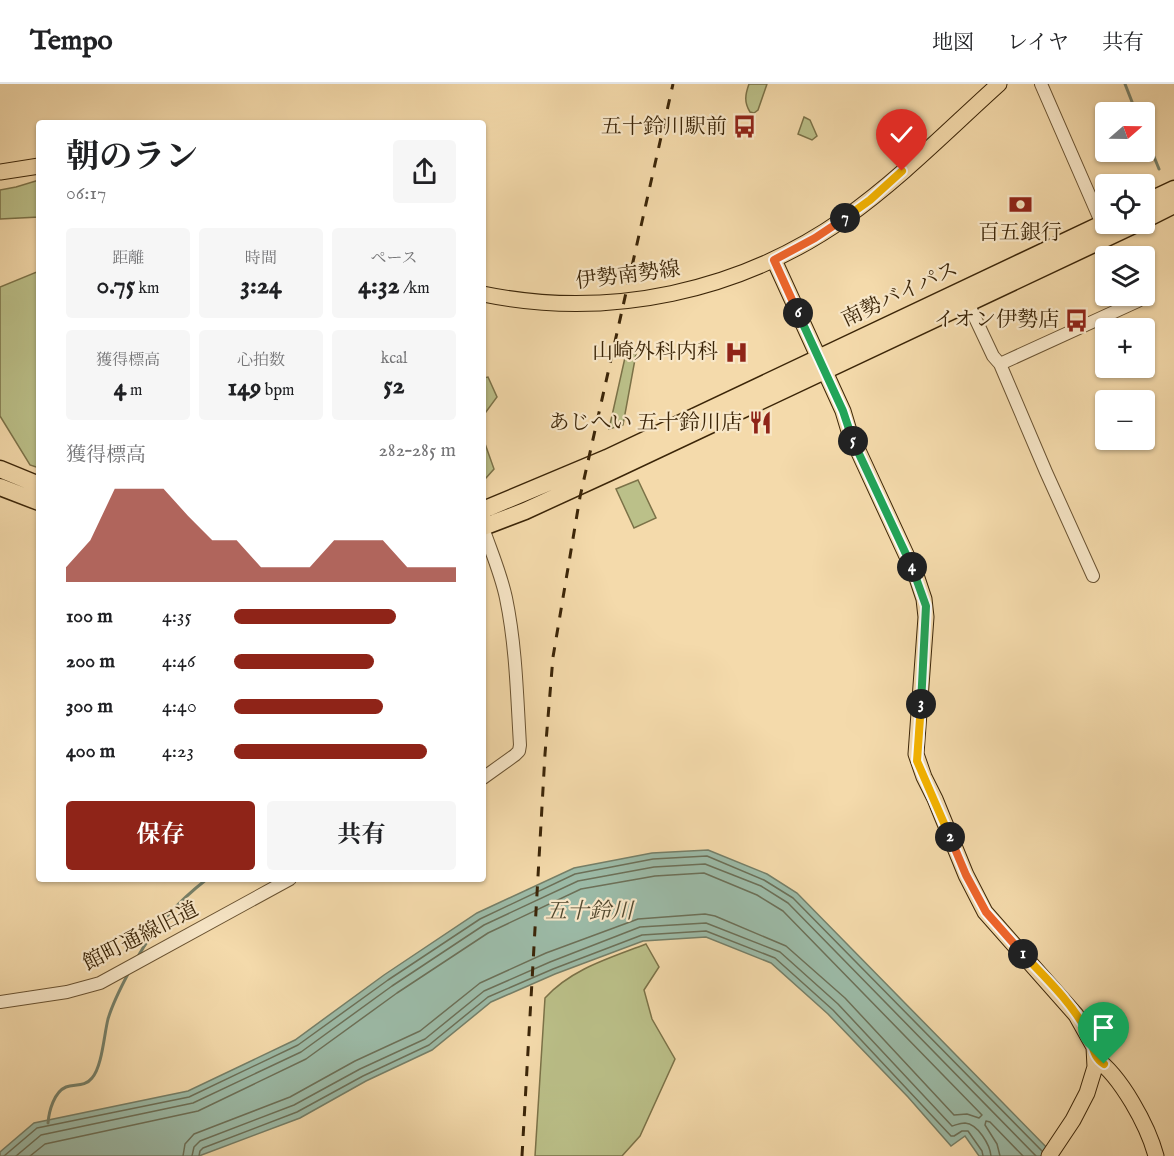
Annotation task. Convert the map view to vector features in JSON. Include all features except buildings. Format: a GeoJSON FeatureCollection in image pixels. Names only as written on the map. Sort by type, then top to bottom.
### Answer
{"type":"FeatureCollection","features":[{"type":"Feature","properties":{"kind":"highway"},"geometry":{"type":"LineString","coordinates":[[1155,197],[1174,187]]}},
{"type":"Feature","properties":{"kind":"highway"},"geometry":{"type":"LineString","coordinates":[[1155,214],[1172,206]]}},
{"type":"Feature","properties":{"kind":"highway","name":"南勢バイパス"},"geometry":{"type":"LineString","coordinates":[[486,527],[610,472],[1095,227]]}},
{"type":"Feature","properties":{"kind":"highway","name":"南勢バイパス"},"geometry":{"type":"LineString","coordinates":[[486,509],[968,303],[1115,234]]}},
{"type":"Feature","properties":{"kind":"highway"},"geometry":{"type":"LineString","coordinates":[[0,469],[36,484]]}},
{"type":"Feature","properties":{"kind":"highway"},"geometry":{"type":"LineString","coordinates":[[0,487],[36,501]]}},
{"type":"Feature","properties":{"kind":"main road","name":"伊勢南勢線"},"geometry":{"type":"LineString","coordinates":[[486,294],[544,303],[627,302],[707,286],[774,260],[815,238],[870,200],[999,84]]}},
{"type":"Feature","properties":{"kind":"main road"},"geometry":{"type":"LineString","coordinates":[[0,172],[36,166]]}},
{"type":"Feature","properties":{"kind":"main road"},"geometry":{"type":"LineString","coordinates":[[774,260],[917,578],[924,599],[926,616],[916,754],[924,777],[966,875],[986,912],[1076,1015],[1090,1038],[1095,1058],[1093,1076],[1073,1120],[1049,1156]]}},
{"type":"Feature","properties":{"kind":"main road"},"geometry":{"type":"LineString","coordinates":[[1095,1058],[1111,1072],[1143,1121],[1151,1136],[1156,1156]]}},
{"type":"Feature","properties":{"kind":"street"},"geometry":{"type":"LineString","coordinates":[[1041,84],[1095,203]]}},
{"type":"Feature","properties":{"kind":"street"},"geometry":{"type":"LineString","coordinates":[[968,303],[993,356],[1000,364],[1093,576]]}},
{"type":"Feature","properties":{"kind":"street"},"geometry":{"type":"LineString","coordinates":[[1000,364],[1127,306]]}},
{"type":"Feature","properties":{"kind":"street"},"geometry":{"type":"LineString","coordinates":[[486,536],[499,573],[512,633],[519,751],[486,776]]}},
{"type":"Feature","properties":{"kind":"street","name":"館町通線旧道"},"geometry":{"type":"LineString","coordinates":[[0,1002],[68,992],[100,983],[285,882]]}},
{"type":"Feature","properties":{"kind":"green space"},"geometry":{"type":"Polygon","coordinates":[[[749,84],[767,84],[758,110],[754,113],[750,112],[746,102],[749,84]]]}},
{"type":"Feature","properties":{"kind":"green space"},"geometry":{"type":"Polygon","coordinates":[[[804,117],[810,120],[817,136],[812,140],[798,134],[804,117]]]}},
{"type":"Feature","properties":{"kind":"green space"},"geometry":{"type":"Polygon","coordinates":[[[36,181],[36,217],[0,219],[0,190],[36,181]]]}},
{"type":"Feature","properties":{"kind":"green space"},"geometry":{"type":"Polygon","coordinates":[[[36,272],[36,467],[30,465],[0,416],[0,287],[36,272]]]}},
{"type":"Feature","properties":{"kind":"green space"},"geometry":{"type":"Polygon","coordinates":[[[626,353],[636,354],[623,425],[609,429],[626,353]]]}},
{"type":"Feature","properties":{"kind":"green space"},"geometry":{"type":"Polygon","coordinates":[[[486,377],[488,377],[497,397],[486,412],[486,377]]]}},
{"type":"Feature","properties":{"kind":"green space"},"geometry":{"type":"Polygon","coordinates":[[[486,446],[494,469],[486,478],[486,446]]]}},
{"type":"Feature","properties":{"kind":"green space"},"geometry":{"type":"Polygon","coordinates":[[[638,480],[656,518],[634,528],[616,489],[638,480]]]}},
{"type":"Feature","properties":{"kind":"green space"},"geometry":{"type":"Polygon","coordinates":[[[646,944],[659,967],[644,990],[652,1019],[675,1059],[640,1136],[622,1156],[535,1156],[545,998],[555,988],[579,972],[646,944]]]}},
{"type":"Feature","properties":{"kind":"water","name":"五十鈴川"},"geometry":{"type":"Polygon","coordinates":[[[708,850],[767,874],[797,893],[1055,1156],[979,1156],[965,1136],[951,1146],[908,1097],[828,1014],[771,963],[706,937],[643,941],[555,974],[491,1002],[432,1050],[366,1081],[300,1118],[199,1156],[0,1156],[0,1152],[34,1123],[188,1091],[295,1040],[384,975],[477,913],[574,868],[652,853],[708,850]]]}},
{"type":"Feature","properties":{"kind":"waterway"},"geometry":{"type":"LineString","coordinates":[[1125,84],[1132,102]]}},
{"type":"Feature","properties":{"kind":"waterway"},"geometry":{"type":"LineString","coordinates":[[1155,159],[1159,169]]}},
{"type":"Feature","properties":{"kind":"waterway"},"geometry":{"type":"LineString","coordinates":[[137,958],[168,915],[203,882]]}},
{"type":"Feature","properties":{"kind":"waterway"},"geometry":{"type":"LineString","coordinates":[[48,1123],[51,1108],[58,1093],[66,1087],[86,1083],[95,1073],[110,1013],[129,972]]}},
{"type":"Feature","properties":{"kind":"railway"},"geometry":{"type":"LineString","coordinates":[[522,1156],[545,754],[553,657],[580,497],[673,84]]}},
{"type":"Feature","properties":{"kind":"place","name":"五十鈴川駅前"},"geometry":{"type":"Point","coordinates":[745,127]}},
{"type":"Feature","properties":{"kind":"place","name":"百五銀行"},"geometry":{"type":"Point","coordinates":[1020,205]}},
{"type":"Feature","properties":{"kind":"place","name":"イオン伊勢店"},"geometry":{"type":"Point","coordinates":[1077,320]}},
{"type":"Feature","properties":{"kind":"place","name":"山崎外科内科"},"geometry":{"type":"Point","coordinates":[736,352]}},
{"type":"Feature","properties":{"kind":"place","name":"あじへい 五十鈴川店"},"geometry":{"type":"Point","coordinates":[760,423]}},
{"type":"Feature","properties":{"kind":"route"},"geometry":{"type":"LineString","coordinates":[[902,171],[870,200],[845,218],[815,238],[774,260],[843,411],[849,431],[881,503],[917,578],[926,606],[917,761],[966,875],[986,912],[1076,1015],[1085,1027],[1094,1047],[1095,1058],[1104,1064]]}}]}
